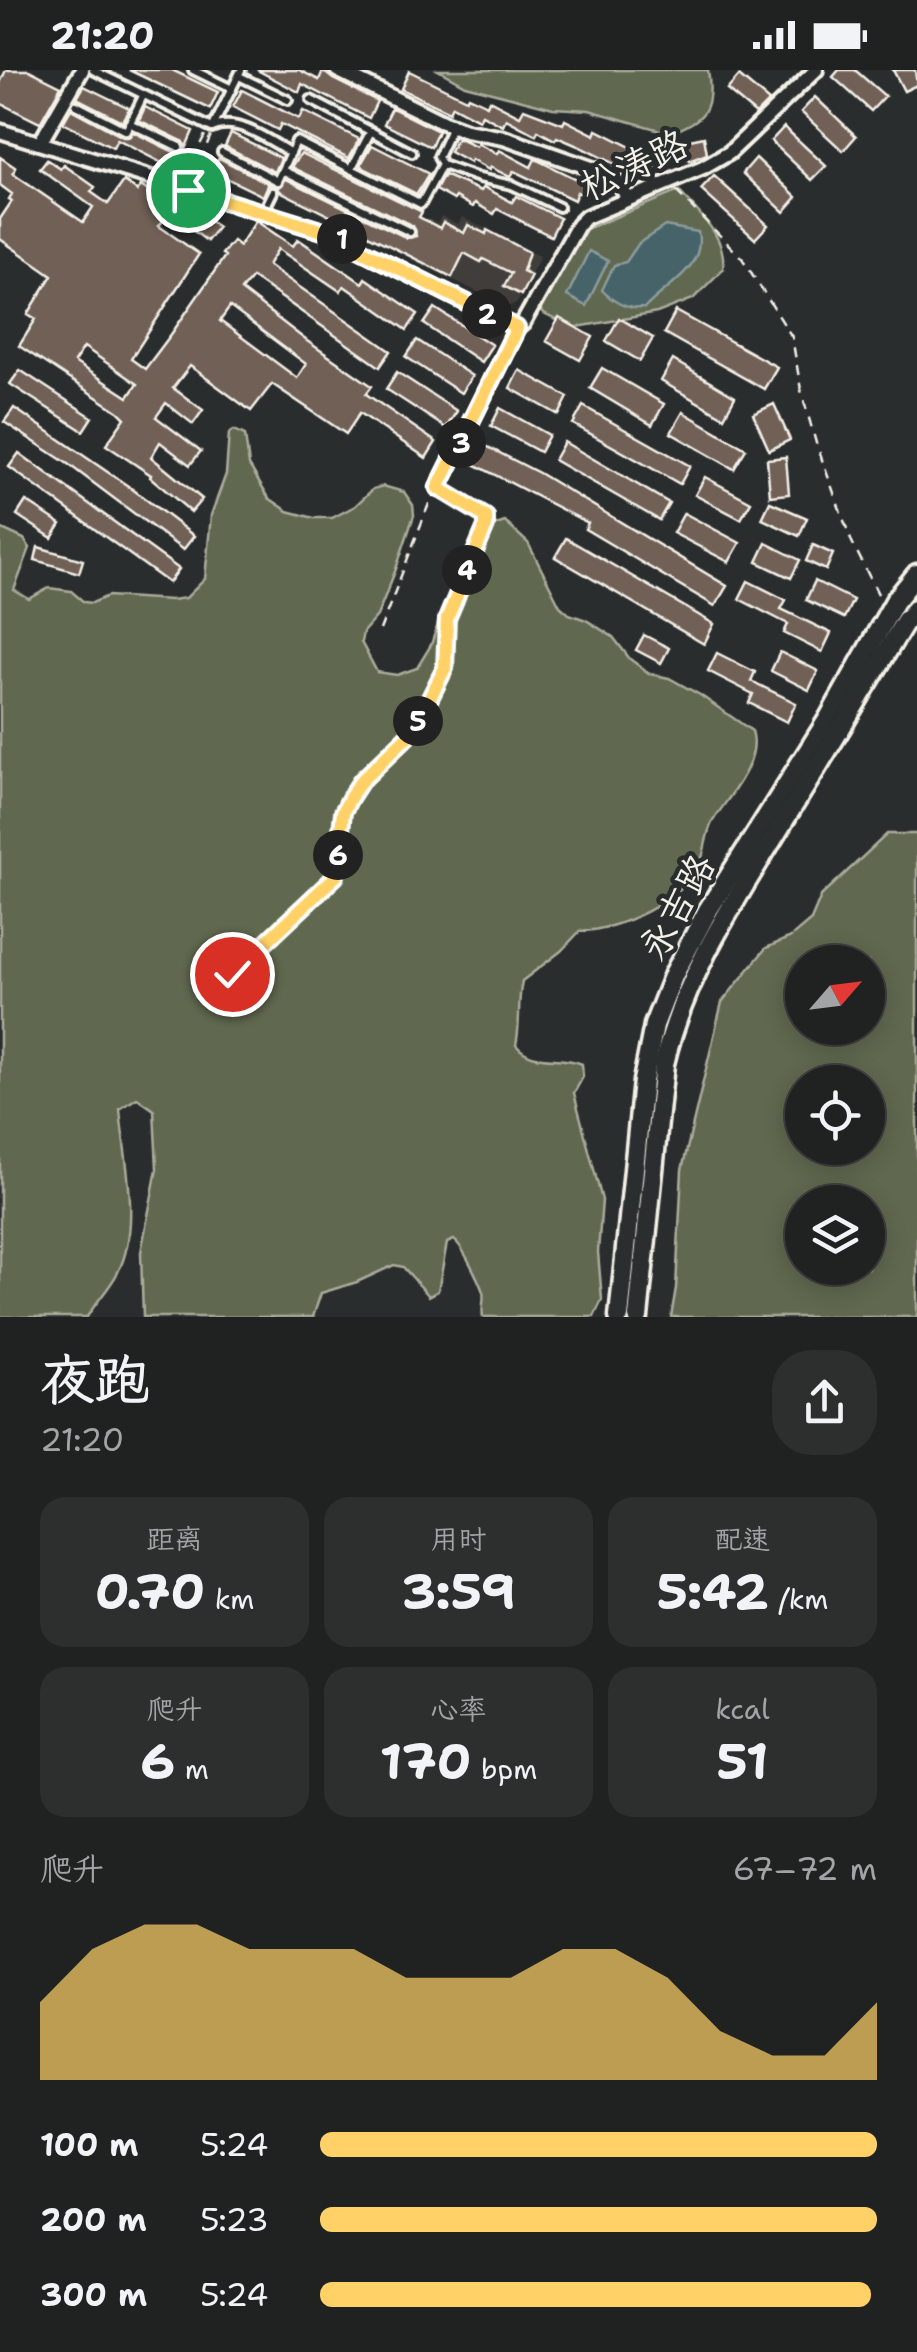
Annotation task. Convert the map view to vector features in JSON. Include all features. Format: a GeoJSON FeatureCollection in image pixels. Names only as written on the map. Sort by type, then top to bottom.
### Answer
{"type":"FeatureCollection","features":[{"type":"Feature","properties":{"kind":"main road","name":"永吉路"},"geometry":{"type":"LineString","coordinates":[[619,1317],[643,1082],[654,1025],[674,974],[708,910],[829,718],[885,616],[917,574]]}},
{"type":"Feature","properties":{"kind":"main road","name":"永吉路"},"geometry":{"type":"LineString","coordinates":[[638,1317],[664,1064],[673,1026],[730,907],[917,608]]}},
{"type":"Feature","properties":{"kind":"street"},"geometry":{"type":"LineString","coordinates":[[40,144],[82,70]]}},
{"type":"Feature","properties":{"kind":"street"},"geometry":{"type":"LineString","coordinates":[[337,70],[453,126],[504,138],[599,171],[618,182],[627,198]]}},
{"type":"Feature","properties":{"kind":"street","name":"松涛路"},"geometry":{"type":"LineString","coordinates":[[438,488],[517,328],[523,324],[578,224],[599,209],[668,183],[730,152],[816,70]]}},
{"type":"Feature","properties":{"kind":"street"},"geometry":{"type":"LineString","coordinates":[[0,131],[323,231],[517,328]]}},
{"type":"Feature","properties":{"kind":"lane"},"geometry":{"type":"LineString","coordinates":[[93,70],[212,128]]}},
{"type":"Feature","properties":{"kind":"lane"},"geometry":{"type":"LineString","coordinates":[[193,70],[232,90]]}},
{"type":"Feature","properties":{"kind":"lane"},"geometry":{"type":"LineString","coordinates":[[212,128],[240,73],[288,100]]}},
{"type":"Feature","properties":{"kind":"lane"},"geometry":{"type":"LineString","coordinates":[[76,105],[126,130],[143,96]]}},
{"type":"Feature","properties":{"kind":"lane"},"geometry":{"type":"LineString","coordinates":[[311,100],[412,153]]}},
{"type":"Feature","properties":{"kind":"lane"},"geometry":{"type":"LineString","coordinates":[[129,123],[179,147]]}},
{"type":"Feature","properties":{"kind":"lane"},"geometry":{"type":"LineString","coordinates":[[212,128],[220,124],[235,126],[291,153]]}},
{"type":"Feature","properties":{"kind":"lane"},"geometry":{"type":"LineString","coordinates":[[453,126],[438,157],[442,165],[512,185],[559,207]]}},
{"type":"Feature","properties":{"kind":"lane"},"geometry":{"type":"LineString","coordinates":[[351,168],[370,131]]}},
{"type":"Feature","properties":{"kind":"lane"},"geometry":{"type":"LineString","coordinates":[[222,152],[278,181],[296,141],[421,204],[442,165]]}},
{"type":"Feature","properties":{"kind":"lane"},"geometry":{"type":"LineString","coordinates":[[284,170],[410,232]]}},
{"type":"Feature","properties":{"kind":"lane"},"geometry":{"type":"LineString","coordinates":[[264,212],[273,192]]}},
{"type":"Feature","properties":{"kind":"path"},"geometry":{"type":"LineString","coordinates":[[184,188],[203,138],[212,128]]}},
{"type":"Feature","properties":{"kind":"path"},"geometry":{"type":"LineString","coordinates":[[184,188],[210,142],[212,128]]}},
{"type":"Feature","properties":{"kind":"path"},"geometry":{"type":"LineString","coordinates":[[668,183],[742,258],[792,337],[816,443],[851,540],[881,600]]}},
{"type":"Feature","properties":{"kind":"path"},"geometry":{"type":"LineString","coordinates":[[232,974],[336,876],[343,812],[350,798],[361,781],[414,730],[445,668],[447,619],[486,526],[486,517],[438,488],[430,499],[380,630]]}},
{"type":"Feature","properties":{"kind":"shaded area"},"geometry":{"type":"Polygon","coordinates":[[[441,216],[458,224],[462,217],[540,256],[518,302],[508,307],[411,259],[430,220],[438,223],[441,216]]]}},
{"type":"Feature","properties":{"kind":"green space"},"geometry":{"type":"Polygon","coordinates":[[[438,70],[708,70],[710,94],[699,117],[670,133],[589,110],[553,108],[465,85],[438,70]]]}},
{"type":"Feature","properties":{"kind":"green space"},"geometry":{"type":"Polygon","coordinates":[[[679,191],[710,226],[723,257],[723,269],[693,299],[657,313],[572,328],[542,313],[540,308],[586,229],[679,191]]]}},
{"type":"Feature","properties":{"kind":"green space"},"geometry":{"type":"Polygon","coordinates":[[[234,430],[245,435],[249,465],[269,498],[288,511],[332,518],[383,486],[404,492],[413,505],[414,515],[396,569],[377,616],[363,632],[361,642],[377,672],[397,675],[417,668],[463,571],[493,526],[505,522],[528,543],[560,606],[569,614],[613,637],[630,659],[650,674],[669,678],[700,695],[752,731],[754,742],[748,766],[710,826],[701,861],[691,879],[647,912],[612,926],[580,931],[522,981],[516,1045],[539,1058],[582,1064],[583,1077],[574,1093],[602,1200],[598,1252],[602,1300],[594,1317],[483,1317],[483,1292],[466,1255],[454,1240],[447,1243],[438,1291],[429,1296],[403,1267],[394,1265],[321,1293],[313,1317],[143,1317],[141,1252],[157,1169],[154,1110],[137,1098],[120,1109],[130,1213],[125,1254],[115,1278],[87,1317],[0,1317],[0,528],[24,539],[30,548],[14,590],[29,599],[49,588],[71,591],[84,602],[92,603],[108,596],[186,598],[205,579],[211,515],[226,474],[229,433],[234,430]]]}},
{"type":"Feature","properties":{"kind":"green space"},"geometry":{"type":"Polygon","coordinates":[[[887,834],[917,834],[917,1317],[671,1317],[682,1170],[722,1002],[766,948],[791,937],[811,920],[821,896],[887,834]]]}},
{"type":"Feature","properties":{"kind":"water"},"geometry":{"type":"Polygon","coordinates":[[[665,226],[698,232],[699,245],[690,266],[645,308],[627,307],[611,299],[602,290],[614,265],[626,262],[639,243],[665,226]]]}},
{"type":"Feature","properties":{"kind":"water"},"geometry":{"type":"Polygon","coordinates":[[[589,251],[608,261],[586,306],[567,296],[589,251]]]}},
{"type":"Feature","properties":{"kind":"building"},"geometry":{"type":"Polygon","coordinates":[[[6,70],[29,70],[61,86],[40,123],[0,103],[0,83],[6,70]]]}},
{"type":"Feature","properties":{"kind":"building"},"geometry":{"type":"Polygon","coordinates":[[[129,70],[172,70],[218,92],[210,109],[129,70]]]}},
{"type":"Feature","properties":{"kind":"building"},"geometry":{"type":"Polygon","coordinates":[[[257,70],[299,70],[319,80],[323,71],[377,101],[369,118],[302,84],[299,92],[257,70]]]}},
{"type":"Feature","properties":{"kind":"building"},"geometry":{"type":"Polygon","coordinates":[[[839,70],[855,70],[885,96],[871,111],[833,77],[839,70]]]}},
{"type":"Feature","properties":{"kind":"building"},"geometry":{"type":"Polygon","coordinates":[[[893,70],[915,70],[917,85],[904,91],[893,70]]]}},
{"type":"Feature","properties":{"kind":"building"},"geometry":{"type":"Polygon","coordinates":[[[409,71],[466,99],[468,96],[487,105],[489,100],[520,116],[524,109],[563,124],[565,120],[595,135],[597,130],[658,161],[652,174],[645,170],[641,177],[578,146],[538,131],[536,135],[506,119],[503,126],[482,115],[479,120],[452,106],[449,112],[401,89],[409,71]]]}},
{"type":"Feature","properties":{"kind":"building"},"geometry":{"type":"Polygon","coordinates":[[[739,76],[769,101],[756,114],[727,90],[739,76]]]}},
{"type":"Feature","properties":{"kind":"building"},"geometry":{"type":"Polygon","coordinates":[[[84,86],[129,108],[122,121],[77,98],[84,86]]]}},
{"type":"Feature","properties":{"kind":"building"},"geometry":{"type":"Polygon","coordinates":[[[242,90],[299,119],[303,111],[359,139],[349,158],[281,124],[278,130],[233,107],[242,90]]]}},
{"type":"Feature","properties":{"kind":"building"},"geometry":{"type":"Polygon","coordinates":[[[815,97],[856,136],[843,151],[801,112],[815,97]]]}},
{"type":"Feature","properties":{"kind":"building"},"geometry":{"type":"Polygon","coordinates":[[[145,107],[193,131],[186,147],[182,141],[139,120],[145,107]]]}},
{"type":"Feature","properties":{"kind":"building"},"geometry":{"type":"Polygon","coordinates":[[[392,108],[438,131],[431,147],[384,124],[392,108]]]}},
{"type":"Feature","properties":{"kind":"building"},"geometry":{"type":"Polygon","coordinates":[[[71,109],[123,137],[133,132],[182,153],[174,169],[117,140],[113,148],[63,123],[71,109]]]}},
{"type":"Feature","properties":{"kind":"building"},"geometry":{"type":"Polygon","coordinates":[[[784,127],[826,166],[812,180],[771,141],[784,127]]]}},
{"type":"Feature","properties":{"kind":"building"},"geometry":{"type":"Polygon","coordinates":[[[231,133],[281,158],[275,172],[225,146],[231,133]]]}},
{"type":"Feature","properties":{"kind":"building"},"geometry":{"type":"Polygon","coordinates":[[[704,137],[707,154],[689,161],[685,141],[704,137]]]}},
{"type":"Feature","properties":{"kind":"building"},"geometry":{"type":"Polygon","coordinates":[[[457,138],[497,154],[499,150],[531,167],[535,159],[590,186],[585,196],[577,192],[574,200],[514,171],[510,177],[490,167],[489,170],[450,152],[457,138]]]}},
{"type":"Feature","properties":{"kind":"building"},"geometry":{"type":"Polygon","coordinates":[[[372,145],[429,174],[417,194],[364,168],[361,164],[372,145]]]}},
{"type":"Feature","properties":{"kind":"building"},"geometry":{"type":"Polygon","coordinates":[[[301,153],[422,212],[419,217],[440,228],[443,222],[464,233],[468,225],[486,234],[487,230],[529,252],[523,271],[531,275],[521,295],[504,286],[511,273],[483,259],[481,262],[464,253],[452,277],[280,191],[278,188],[286,179],[407,238],[416,236],[413,226],[292,167],[301,153]]]}},
{"type":"Feature","properties":{"kind":"building"},"geometry":{"type":"Polygon","coordinates":[[[0,157],[16,168],[13,174],[83,222],[93,207],[40,169],[47,160],[61,169],[64,165],[95,187],[91,192],[108,204],[124,181],[137,191],[141,186],[172,208],[159,226],[199,254],[131,359],[145,369],[225,256],[222,254],[233,241],[239,246],[256,221],[293,246],[298,239],[362,283],[365,278],[418,314],[407,330],[344,286],[340,291],[278,249],[268,265],[391,351],[380,367],[252,277],[241,290],[372,386],[366,394],[436,442],[426,458],[360,413],[346,434],[272,384],[251,411],[190,366],[173,388],[203,410],[193,424],[166,403],[156,417],[201,451],[190,465],[160,442],[151,457],[202,499],[191,512],[151,475],[106,445],[125,418],[119,412],[19,346],[36,319],[28,314],[52,275],[0,239],[0,219],[12,201],[12,194],[0,185],[0,157]],[[230,307],[220,321],[297,378],[306,364],[230,307]],[[84,347],[74,362],[128,397],[137,384],[84,347]]]}},
{"type":"Feature","properties":{"kind":"building"},"geometry":{"type":"Polygon","coordinates":[[[219,158],[271,185],[263,196],[212,171],[219,158]]]}},
{"type":"Feature","properties":{"kind":"building"},"geometry":{"type":"Polygon","coordinates":[[[756,158],[797,197],[784,212],[743,173],[756,158]]]}},
{"type":"Feature","properties":{"kind":"building"},"geometry":{"type":"Polygon","coordinates":[[[444,175],[481,191],[484,187],[512,202],[516,196],[560,218],[551,236],[497,209],[494,214],[436,190],[444,175]]]}},
{"type":"Feature","properties":{"kind":"building"},"geometry":{"type":"Polygon","coordinates":[[[714,176],[768,225],[755,239],[701,190],[714,176]]]}},
{"type":"Feature","properties":{"kind":"building"},"geometry":{"type":"Polygon","coordinates":[[[190,207],[218,227],[207,241],[180,221],[190,207]]]}},
{"type":"Feature","properties":{"kind":"building"},"geometry":{"type":"Polygon","coordinates":[[[435,308],[492,345],[481,362],[424,324],[435,308]]]}},
{"type":"Feature","properties":{"kind":"building"},"geometry":{"type":"Polygon","coordinates":[[[676,311],[777,367],[764,389],[664,333],[676,311]]]}},
{"type":"Feature","properties":{"kind":"building"},"geometry":{"type":"Polygon","coordinates":[[[559,318],[593,337],[580,360],[546,341],[559,318]]]}},
{"type":"Feature","properties":{"kind":"building"},"geometry":{"type":"Polygon","coordinates":[[[619,318],[653,338],[640,361],[606,341],[619,318]]]}},
{"type":"Feature","properties":{"kind":"building"},"geometry":{"type":"Polygon","coordinates":[[[417,340],[472,376],[461,393],[406,357],[417,340]]]}},
{"type":"Feature","properties":{"kind":"building"},"geometry":{"type":"Polygon","coordinates":[[[673,360],[735,397],[724,417],[661,381],[673,360]]]}},
{"type":"Feature","properties":{"kind":"building"},"geometry":{"type":"Polygon","coordinates":[[[602,368],[664,404],[652,425],[590,388],[602,368]]]}},
{"type":"Feature","properties":{"kind":"building"},"geometry":{"type":"Polygon","coordinates":[[[20,370],[92,417],[83,431],[10,384],[20,370]]]}},
{"type":"Feature","properties":{"kind":"building"},"geometry":{"type":"Polygon","coordinates":[[[519,370],[568,397],[559,415],[510,388],[519,370]]]}},
{"type":"Feature","properties":{"kind":"building"},"geometry":{"type":"Polygon","coordinates":[[[397,372],[457,411],[446,428],[386,389],[397,372]]]}},
{"type":"Feature","properties":{"kind":"building"},"geometry":{"type":"Polygon","coordinates":[[[774,404],[790,440],[769,450],[753,414],[774,404]]]}},
{"type":"Feature","properties":{"kind":"building"},"geometry":{"type":"Polygon","coordinates":[[[583,406],[690,466],[680,484],[573,424],[583,406]]]}},
{"type":"Feature","properties":{"kind":"building"},"geometry":{"type":"Polygon","coordinates":[[[14,408],[194,536],[183,550],[68,464],[4,422],[14,408]]]}},
{"type":"Feature","properties":{"kind":"building"},"geometry":{"type":"Polygon","coordinates":[[[500,408],[549,435],[540,452],[491,426],[500,408]]]}},
{"type":"Feature","properties":{"kind":"building"},"geometry":{"type":"Polygon","coordinates":[[[683,412],[746,449],[734,469],[671,433],[683,412]]]}},
{"type":"Feature","properties":{"kind":"building"},"geometry":{"type":"Polygon","coordinates":[[[564,442],[669,503],[659,520],[554,460],[564,442]]]}},
{"type":"Feature","properties":{"kind":"building"},"geometry":{"type":"Polygon","coordinates":[[[482,444],[539,473],[727,586],[715,606],[585,529],[588,523],[472,463],[482,444]]]}},
{"type":"Feature","properties":{"kind":"building"},"geometry":{"type":"Polygon","coordinates":[[[19,453],[179,569],[169,583],[9,467],[19,453]]]}},
{"type":"Feature","properties":{"kind":"building"},"geometry":{"type":"Polygon","coordinates":[[[786,457],[789,494],[770,496],[767,459],[786,457]]]}},
{"type":"Feature","properties":{"kind":"building"},"geometry":{"type":"Polygon","coordinates":[[[705,477],[751,502],[741,519],[695,495],[705,477]]]}},
{"type":"Feature","properties":{"kind":"building"},"geometry":{"type":"Polygon","coordinates":[[[26,501],[61,524],[52,538],[17,515],[26,501]]]}},
{"type":"Feature","properties":{"kind":"building"},"geometry":{"type":"Polygon","coordinates":[[[770,502],[807,518],[799,536],[762,519],[770,502]]]}},
{"type":"Feature","properties":{"kind":"building"},"geometry":{"type":"Polygon","coordinates":[[[684,513],[740,543],[729,562],[673,533],[684,513]]]}},
{"type":"Feature","properties":{"kind":"building"},"geometry":{"type":"Polygon","coordinates":[[[566,538],[714,624],[704,644],[555,557],[566,538]]]}},
{"type":"Feature","properties":{"kind":"building"},"geometry":{"type":"Polygon","coordinates":[[[766,543],[800,560],[791,578],[757,562],[766,543]]]}},
{"type":"Feature","properties":{"kind":"building"},"geometry":{"type":"Polygon","coordinates":[[[813,545],[833,554],[826,570],[806,561],[813,545]]]}},
{"type":"Feature","properties":{"kind":"building"},"geometry":{"type":"Polygon","coordinates":[[[38,547],[83,560],[79,573],[35,560],[38,547]]]}},
{"type":"Feature","properties":{"kind":"building"},"geometry":{"type":"Polygon","coordinates":[[[748,581],[786,600],[781,609],[831,633],[822,652],[784,633],[788,624],[739,599],[748,581]]]}},
{"type":"Feature","properties":{"kind":"building"},"geometry":{"type":"Polygon","coordinates":[[[815,581],[853,600],[844,618],[806,600],[815,581]]]}},
{"type":"Feature","properties":{"kind":"building"},"geometry":{"type":"Polygon","coordinates":[[[644,635],[669,648],[661,663],[636,650],[644,635]]]}},
{"type":"Feature","properties":{"kind":"building"},"geometry":{"type":"Polygon","coordinates":[[[780,652],[818,671],[809,690],[771,671],[780,652]]]}},
{"type":"Feature","properties":{"kind":"building"},"geometry":{"type":"Polygon","coordinates":[[[717,653],[755,672],[751,681],[796,703],[787,722],[749,703],[753,694],[708,671],[717,653]]]}},
{"type":"Feature","properties":{"kind":"route"},"geometry":{"type":"LineString","coordinates":[[188,190],[323,231],[517,328],[438,488],[486,517],[486,526],[447,619],[445,668],[414,730],[361,781],[350,798],[343,812],[336,876],[232,974]]}}]}
